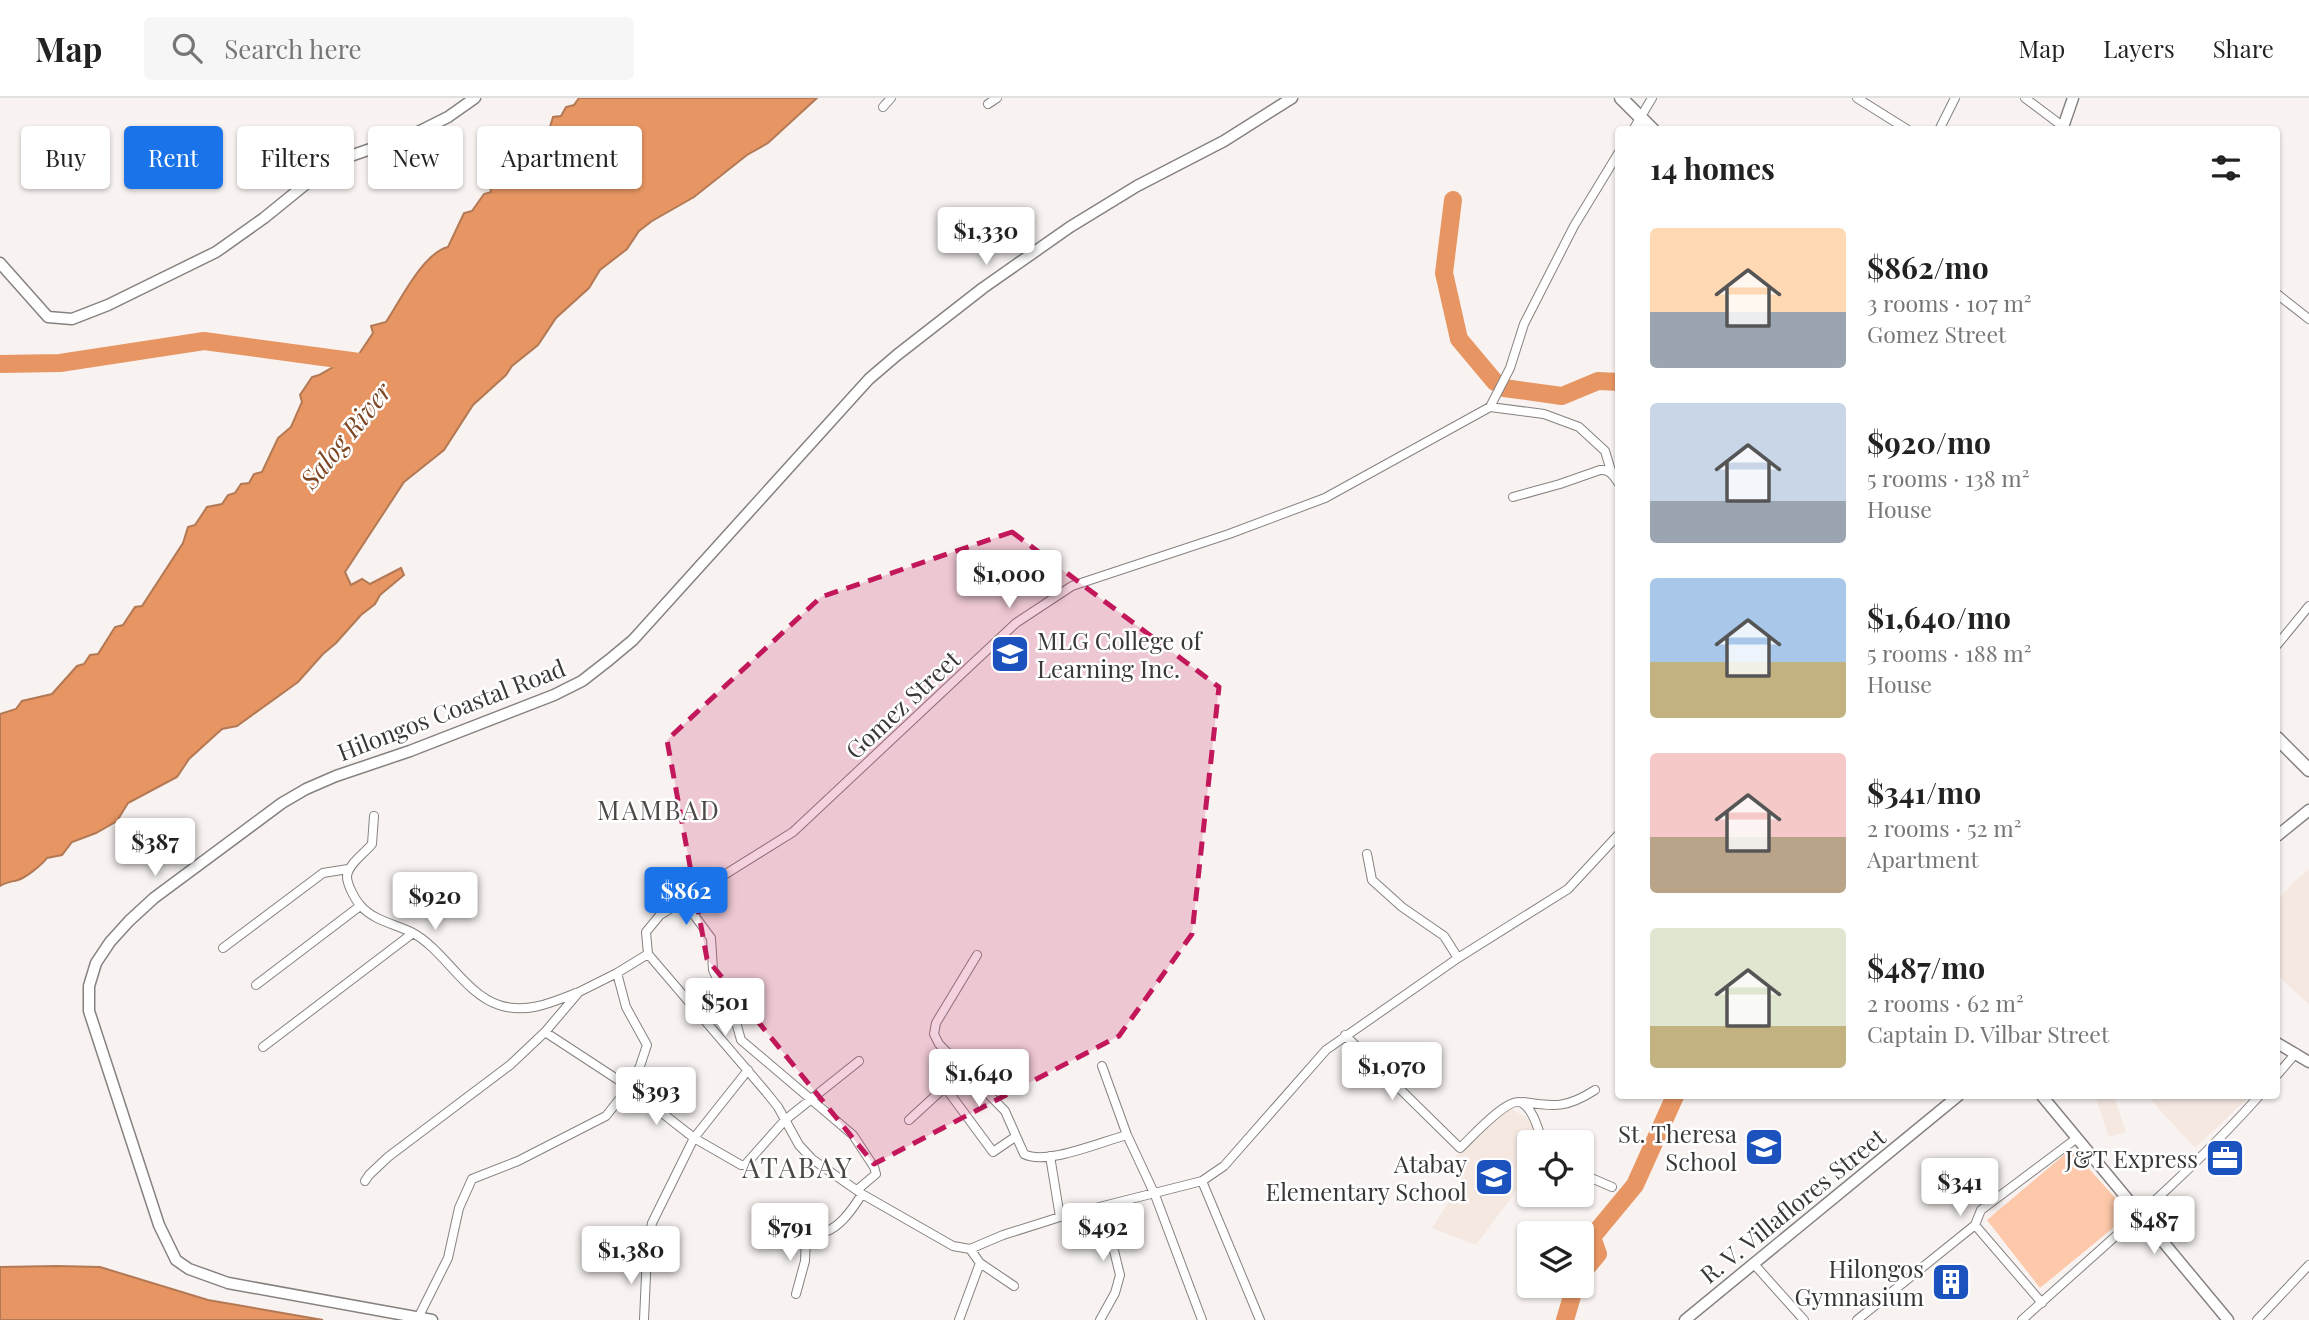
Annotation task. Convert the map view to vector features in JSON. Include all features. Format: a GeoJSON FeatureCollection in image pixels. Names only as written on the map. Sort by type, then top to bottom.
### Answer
{"type":"FeatureCollection","features":[{"type":"Feature","properties":{"kind":"main road"},"geometry":{"type":"LineString","coordinates":[[1621,98],[1649,126]]}},
{"type":"Feature","properties":{"kind":"main road"},"geometry":{"type":"LineString","coordinates":[[2280,741],[2309,770]]}},
{"type":"Feature","properties":{"kind":"street"},"geometry":{"type":"LineString","coordinates":[[0,263],[48,317],[72,318],[108,305],[216,252],[264,218],[332,162],[414,134],[448,117],[475,98]]}},
{"type":"Feature","properties":{"kind":"street"},"geometry":{"type":"LineString","coordinates":[[883,107],[891,98]]}},
{"type":"Feature","properties":{"kind":"street"},"geometry":{"type":"LineString","coordinates":[[988,104],[998,98]]}},
{"type":"Feature","properties":{"kind":"street","name":"Hilongos Coastal Road"},"geometry":{"type":"LineString","coordinates":[[432,1320],[228,1283],[189,1269],[177,1260],[159,1225],[89,1011],[89,986],[96,963],[110,942],[129,920],[154,898],[282,803],[306,789],[554,695],[582,681],[633,640],[869,379],[897,355],[983,288],[1070,226],[1137,186],[1224,141],[1292,98]]}},
{"type":"Feature","properties":{"kind":"street"},"geometry":{"type":"LineString","coordinates":[[1635,126],[1652,98]]}},
{"type":"Feature","properties":{"kind":"street"},"geometry":{"type":"LineString","coordinates":[[1857,98],[1902,126]]}},
{"type":"Feature","properties":{"kind":"street"},"geometry":{"type":"LineString","coordinates":[[1941,126],[1955,98]]}},
{"type":"Feature","properties":{"kind":"street"},"geometry":{"type":"LineString","coordinates":[[2025,98],[2060,126]]}},
{"type":"Feature","properties":{"kind":"street"},"geometry":{"type":"LineString","coordinates":[[2065,126],[2073,98]]}},
{"type":"Feature","properties":{"kind":"street"},"geometry":{"type":"LineString","coordinates":[[1612,474],[1605,451],[1579,427],[1544,414],[1490,407],[1510,368],[1524,324],[1573,226],[1615,158]]}},
{"type":"Feature","properties":{"kind":"street"},"geometry":{"type":"LineString","coordinates":[[2280,296],[2309,319]]}},
{"type":"Feature","properties":{"kind":"street","name":"Gomez Street"},"geometry":{"type":"LineString","coordinates":[[648,954],[646,932],[660,915],[793,832],[1016,623],[1072,586],[1229,534],[1325,498],[1490,407]]}},
{"type":"Feature","properties":{"kind":"street"},"geometry":{"type":"LineString","coordinates":[[1513,497],[1600,470],[1606,469],[1615,478]]}},
{"type":"Feature","properties":{"kind":"street"},"geometry":{"type":"LineString","coordinates":[[2280,641],[2309,606]]}},
{"type":"Feature","properties":{"kind":"street"},"geometry":{"type":"LineString","coordinates":[[2280,834],[2309,810]]}},
{"type":"Feature","properties":{"kind":"street"},"geometry":{"type":"LineString","coordinates":[[223,948],[323,873],[348,869],[372,844],[374,816]]}},
{"type":"Feature","properties":{"kind":"street"},"geometry":{"type":"LineString","coordinates":[[348,869],[347,880],[360,906],[390,925],[413,933],[482,996],[496,1004],[515,1009],[534,1007],[579,992],[648,954],[778,1107],[799,1146],[812,1159],[859,1192],[953,1246],[970,1249],[1060,1217],[1202,1181],[1224,1166],[1326,1050],[1458,958],[1567,889],[1615,838]]}},
{"type":"Feature","properties":{"kind":"street"},"geometry":{"type":"LineString","coordinates":[[1367,855],[1372,880],[1402,907],[1444,936],[1458,958]]}},
{"type":"Feature","properties":{"kind":"street"},"geometry":{"type":"LineString","coordinates":[[684,900],[711,938],[713,970],[734,1015],[741,1040],[853,1135],[876,1174],[859,1192],[844,1220],[829,1231],[806,1237],[770,1236]]}},
{"type":"Feature","properties":{"kind":"street"},"geometry":{"type":"LineString","coordinates":[[256,985],[360,906]]}},
{"type":"Feature","properties":{"kind":"street"},"geometry":{"type":"LineString","coordinates":[[263,1046],[413,933]]}},
{"type":"Feature","properties":{"kind":"street"},"geometry":{"type":"LineString","coordinates":[[977,955],[936,1023],[936,1039],[1005,1111],[1024,1154],[1030,1157],[1050,1156],[1127,1135]]}},
{"type":"Feature","properties":{"kind":"street"},"geometry":{"type":"LineString","coordinates":[[418,1318],[448,1258],[459,1208],[472,1180],[518,1161],[606,1116],[629,1087],[647,1045],[626,1007],[617,973]]}},
{"type":"Feature","properties":{"kind":"street"},"geometry":{"type":"LineString","coordinates":[[365,1181],[388,1157],[510,1065],[545,1032],[579,992]]}},
{"type":"Feature","properties":{"kind":"street"},"geometry":{"type":"LineString","coordinates":[[545,1032],[629,1087],[694,1138],[741,1165],[745,1165],[785,1120],[808,1099],[859,1061]]}},
{"type":"Feature","properties":{"kind":"street"},"geometry":{"type":"LineString","coordinates":[[1345,1035],[1460,1148],[1511,1102],[1554,1107],[1580,1099],[1595,1090]]}},
{"type":"Feature","properties":{"kind":"street"},"geometry":{"type":"LineString","coordinates":[[2280,1045],[2309,1062]]}},
{"type":"Feature","properties":{"kind":"street"},"geometry":{"type":"LineString","coordinates":[[2280,1072],[2296,1054]]}},
{"type":"Feature","properties":{"kind":"street"},"geometry":{"type":"LineString","coordinates":[[909,1119],[945,1087],[961,1066]]}},
{"type":"Feature","properties":{"kind":"street"},"geometry":{"type":"LineString","coordinates":[[1102,1066],[1202,1320]]}},
{"type":"Feature","properties":{"kind":"street"},"geometry":{"type":"LineString","coordinates":[[644,1320],[647,1253],[652,1223],[694,1138],[748,1070]]}},
{"type":"Feature","properties":{"kind":"street"},"geometry":{"type":"LineString","coordinates":[[945,1087],[993,1152],[1015,1137]]}},
{"type":"Feature","properties":{"kind":"street","name":"R. V. Villaflores Street"},"geometry":{"type":"LineString","coordinates":[[1685,1320],[1954,1099]]}},
{"type":"Feature","properties":{"kind":"street"},"geometry":{"type":"LineString","coordinates":[[2044,1099],[2228,1320]]}},
{"type":"Feature","properties":{"kind":"street"},"geometry":{"type":"LineString","coordinates":[[2022,1320],[2140,1213],[2256,1099]]}},
{"type":"Feature","properties":{"kind":"street"},"geometry":{"type":"LineString","coordinates":[[1520,1101],[1532,1115],[1538,1130]]}},
{"type":"Feature","properties":{"kind":"street"},"geometry":{"type":"LineString","coordinates":[[1857,1320],[1975,1224],[1981,1210],[2077,1138]]}},
{"type":"Feature","properties":{"kind":"street"},"geometry":{"type":"LineString","coordinates":[[1050,1156],[1060,1217]]}},
{"type":"Feature","properties":{"kind":"street"},"geometry":{"type":"LineString","coordinates":[[1594,1179],[1612,1187]]}},
{"type":"Feature","properties":{"kind":"street"},"geometry":{"type":"LineString","coordinates":[[1202,1181],[1261,1320]]}},
{"type":"Feature","properties":{"kind":"street"},"geometry":{"type":"LineString","coordinates":[[1100,1320],[1115,1293],[1120,1275],[1102,1206]]}},
{"type":"Feature","properties":{"kind":"street"},"geometry":{"type":"LineString","coordinates":[[1975,1224],[2042,1303]]}},
{"type":"Feature","properties":{"kind":"street"},"geometry":{"type":"LineString","coordinates":[[796,1294],[806,1261],[806,1237]]}},
{"type":"Feature","properties":{"kind":"street"},"geometry":{"type":"LineString","coordinates":[[970,1249],[980,1263],[1014,1286]]}},
{"type":"Feature","properties":{"kind":"street"},"geometry":{"type":"LineString","coordinates":[[959,1320],[980,1263]]}},
{"type":"Feature","properties":{"kind":"street"},"geometry":{"type":"LineString","coordinates":[[1754,1263],[1804,1320]]}},
{"type":"Feature","properties":{"kind":"street"},"geometry":{"type":"LineString","coordinates":[[2257,1320],[2309,1265]]}},
{"type":"Feature","properties":{"kind":"highlighted area"},"geometry":{"type":"Polygon","coordinates":[[[1012,532],[1219,687],[1192,934],[1119,1036],[874,1164],[707,959],[667,740],[821,597],[1012,532]]]}},
{"type":"Feature","properties":{"kind":"shaded area"},"geometry":{"type":"Polygon","coordinates":[[[2309,869],[2309,1004],[2280,978],[2280,897],[2309,869]]]}},
{"type":"Feature","properties":{"kind":"shaded area"},"geometry":{"type":"Polygon","coordinates":[[[2096,1099],[2115,1099],[2126,1132],[2109,1137],[2096,1099]]]}},
{"type":"Feature","properties":{"kind":"shaded area"},"geometry":{"type":"Polygon","coordinates":[[[2150,1099],[2247,1099],[2195,1148],[2150,1099]]]}},
{"type":"Feature","properties":{"kind":"shaded area","name":"Atabay Elementary School"},"geometry":{"type":"Polygon","coordinates":[[[1512,1109],[1530,1120],[1534,1130],[1517,1130],[1517,1190],[1476,1245],[1432,1228],[1462,1181],[1454,1158],[1496,1119],[1512,1109]]]}},
{"type":"Feature","properties":{"kind":"shaded area"},"geometry":{"type":"Polygon","coordinates":[[[2071,1149],[2130,1214],[2040,1288],[1987,1220],[2071,1149]]]}},
{"type":"Feature","properties":{"kind":"water","name":"Salog River"},"geometry":{"type":"Polygon","coordinates":[[[579,98],[817,98],[768,143],[747,155],[694,197],[639,231],[627,249],[600,270],[589,288],[556,318],[538,345],[512,366],[506,375],[473,405],[444,450],[404,482],[345,572],[351,585],[362,579],[370,584],[401,568],[404,575],[380,595],[375,604],[361,615],[298,682],[237,726],[222,729],[189,759],[177,777],[128,803],[117,821],[72,842],[62,855],[47,858],[25,877],[0,886],[0,714],[16,709],[22,701],[52,694],[77,666],[84,664],[90,655],[98,654],[115,627],[123,625],[135,607],[142,606],[183,543],[188,527],[195,525],[207,507],[222,504],[241,484],[249,483],[254,474],[262,472],[278,438],[291,427],[302,402],[300,395],[312,377],[355,360],[373,333],[371,326],[386,322],[421,268],[439,251],[448,247],[464,213],[472,211],[484,194],[491,192],[491,189],[642,189],[642,126],[550,126],[553,117],[561,116],[566,107],[574,105],[579,98]]]}},
{"type":"Feature","properties":{"kind":"water"},"geometry":{"type":"Polygon","coordinates":[[[0,1267],[100,1267],[208,1300],[323,1320],[0,1320],[0,1267]]]}},
{"type":"Feature","properties":{"kind":"waterway"},"geometry":{"type":"LineString","coordinates":[[1453,200],[1444,273],[1459,339],[1495,382]]}},
{"type":"Feature","properties":{"kind":"waterway","name":"Salog River"},"geometry":{"type":"LineString","coordinates":[[0,364],[60,363],[204,341],[374,364]]}},
{"type":"Feature","properties":{"kind":"waterway"},"geometry":{"type":"LineString","coordinates":[[1504,388],[1562,396],[1598,381],[1615,382]]}},
{"type":"Feature","properties":{"kind":"waterway"},"geometry":{"type":"LineString","coordinates":[[1594,1235],[1635,1185],[1674,1099]]}},
{"type":"Feature","properties":{"kind":"waterway"},"geometry":{"type":"LineString","coordinates":[[1594,1243],[1598,1254],[1594,1259]]}},
{"type":"Feature","properties":{"kind":"waterway"},"geometry":{"type":"LineString","coordinates":[[1565,1320],[1571,1298]]}},
{"type":"Feature","properties":{"kind":"place","name":"MLG College of Learning Inc."},"geometry":{"type":"Point","coordinates":[1010,654]}},
{"type":"Feature","properties":{"kind":"place","name":"St. Theresa School"},"geometry":{"type":"Point","coordinates":[1764,1147]}},
{"type":"Feature","properties":{"kind":"place","name":"J&T Express"},"geometry":{"type":"Point","coordinates":[2225,1158]}},
{"type":"Feature","properties":{"kind":"place","name":"Atabay Elementary School"},"geometry":{"type":"Point","coordinates":[1494,1177]}},
{"type":"Feature","properties":{"kind":"place","name":"Hilongos Gymnasium"},"geometry":{"type":"Point","coordinates":[1951,1282]}},
{"type":"Feature","properties":{"kind":"district","name":"MAMBAD"},"geometry":{"type":"Point","coordinates":[659,809]}},
{"type":"Feature","properties":{"kind":"district","name":"ATABAY"},"geometry":{"type":"Point","coordinates":[798,1166]}}]}
